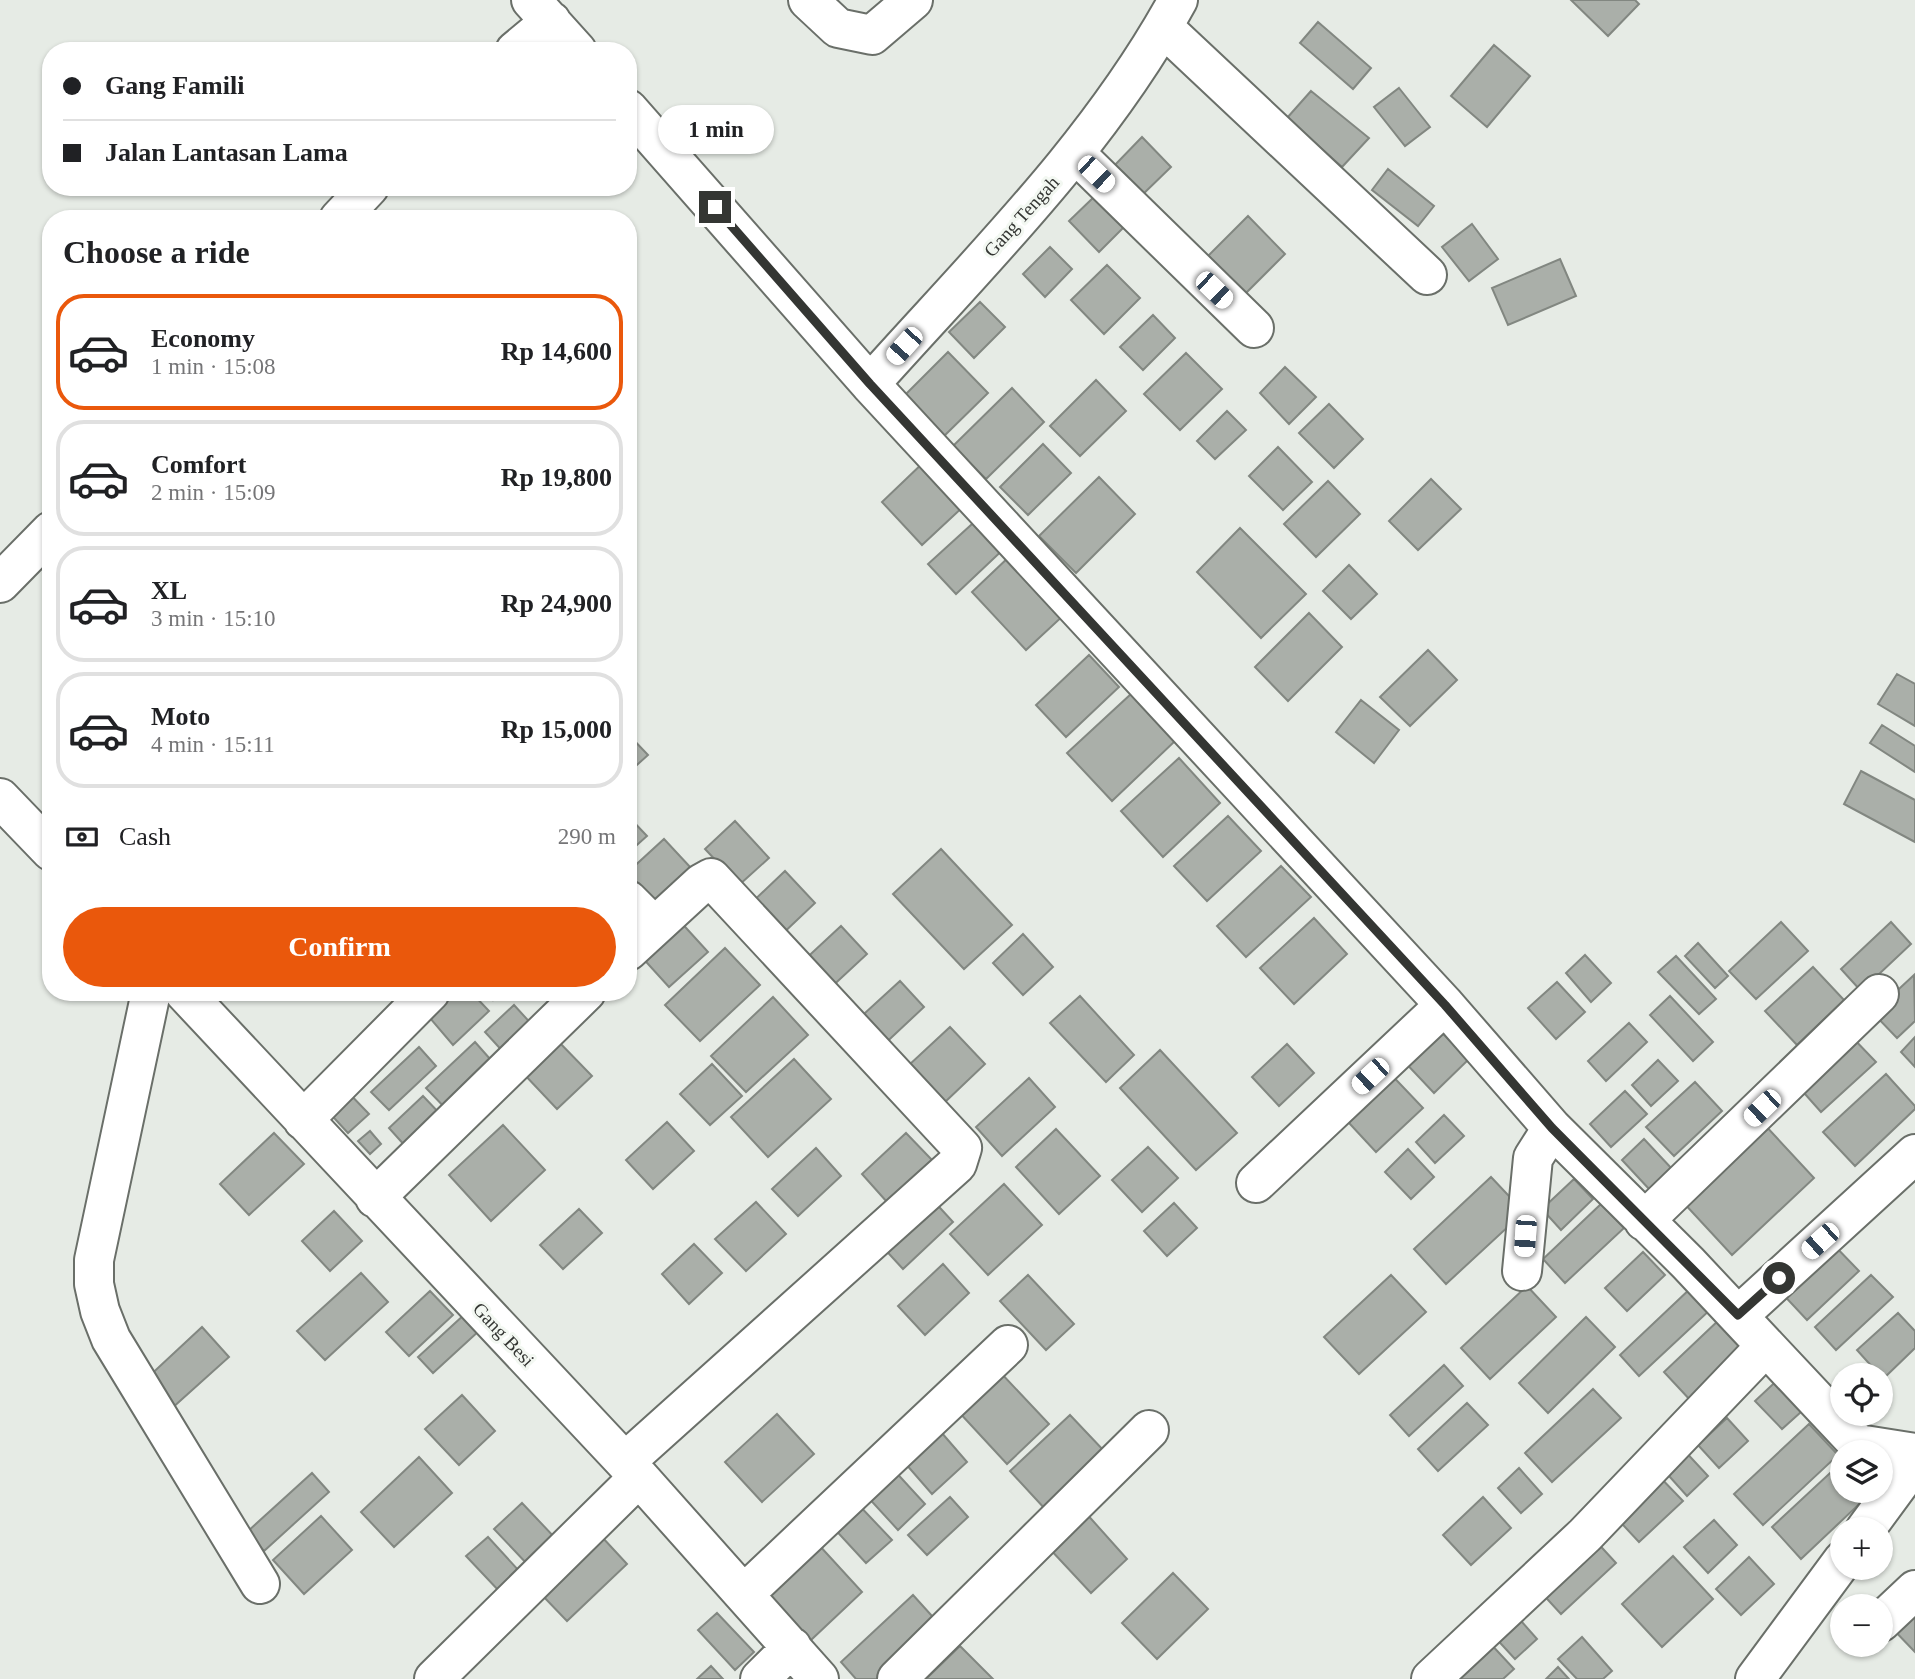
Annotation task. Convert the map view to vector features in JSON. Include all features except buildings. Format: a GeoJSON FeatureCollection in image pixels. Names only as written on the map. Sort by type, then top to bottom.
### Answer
{"type":"FeatureCollection","features":[{"type":"Feature","properties":{"kind":"street"},"geometry":{"type":"LineString","coordinates":[[807,0],[838,27],[872,34],[913,0]]}},
{"type":"Feature","properties":{"kind":"street"},"geometry":{"type":"LineString","coordinates":[[521,42],[541,10],[569,42]]}},
{"type":"Feature","properties":{"kind":"street"},"geometry":{"type":"LineString","coordinates":[[1171,14],[1427,275]]}},
{"type":"Feature","properties":{"kind":"street","name":"Gang Tengah"},"geometry":{"type":"LineString","coordinates":[[870,384],[1076,155],[1171,14]]}},
{"type":"Feature","properties":{"kind":"street"},"geometry":{"type":"LineString","coordinates":[[637,119],[870,384],[1445,1005],[1552,1128],[1738,1315],[1857,1444],[1915,1453]]}},
{"type":"Feature","properties":{"kind":"street"},"geometry":{"type":"LineString","coordinates":[[1076,155],[1254,328]]}},
{"type":"Feature","properties":{"kind":"street"},"geometry":{"type":"LineString","coordinates":[[347,210],[361,196]]}},
{"type":"Feature","properties":{"kind":"street"},"geometry":{"type":"LineString","coordinates":[[0,583],[42,540]]}},
{"type":"Feature","properties":{"kind":"street"},"geometry":{"type":"LineString","coordinates":[[0,798],[42,842]]}},
{"type":"Feature","properties":{"kind":"street"},"geometry":{"type":"LineString","coordinates":[[434,1679],[632,1470],[957,1164],[962,1148],[711,878],[637,926]]}},
{"type":"Feature","properties":{"kind":"street"},"geometry":{"type":"LineString","coordinates":[[1644,1222],[1879,994]]}},
{"type":"Feature","properties":{"kind":"street"},"geometry":{"type":"LineString","coordinates":[[149,1001],[94,1260],[94,1284],[111,1339],[260,1584]]}},
{"type":"Feature","properties":{"kind":"street","name":"Gang Besi"},"geometry":{"type":"LineString","coordinates":[[192,1001],[632,1470],[819,1679]]}},
{"type":"Feature","properties":{"kind":"street"},"geometry":{"type":"LineString","coordinates":[[303,1120],[421,1001]]}},
{"type":"Feature","properties":{"kind":"street"},"geometry":{"type":"LineString","coordinates":[[375,1198],[577,1001]]}},
{"type":"Feature","properties":{"kind":"street"},"geometry":{"type":"LineString","coordinates":[[1256,1183],[1445,1005]]}},
{"type":"Feature","properties":{"kind":"street"},"geometry":{"type":"LineString","coordinates":[[1522,1271],[1533,1158],[1552,1128]]}},
{"type":"Feature","properties":{"kind":"street"},"geometry":{"type":"LineString","coordinates":[[1738,1315],[1915,1154]]}},
{"type":"Feature","properties":{"kind":"street"},"geometry":{"type":"LineString","coordinates":[[744,1594],[1007,1345]]}},
{"type":"Feature","properties":{"kind":"street"},"geometry":{"type":"LineString","coordinates":[[1431,1679],[1585,1535],[1766,1346]]}},
{"type":"Feature","properties":{"kind":"street"},"geometry":{"type":"LineString","coordinates":[[897,1679],[1149,1430]]}},
{"type":"Feature","properties":{"kind":"street"},"geometry":{"type":"LineString","coordinates":[[1875,1517],[1915,1462]]}},
{"type":"Feature","properties":{"kind":"street"},"geometry":{"type":"LineString","coordinates":[[1755,1679],[1830,1578]]}},
{"type":"Feature","properties":{"kind":"street"},"geometry":{"type":"LineString","coordinates":[[1893,1611],[1915,1590]]}},
{"type":"Feature","properties":{"kind":"street"},"geometry":{"type":"LineString","coordinates":[[760,1679],[792,1647]]}},
{"type":"Feature","properties":{"kind":"route"},"geometry":{"type":"LineString","coordinates":[[715,207],[870,384],[1445,1005],[1552,1128],[1644,1222],[1738,1315],[1779,1278]]}}]}
